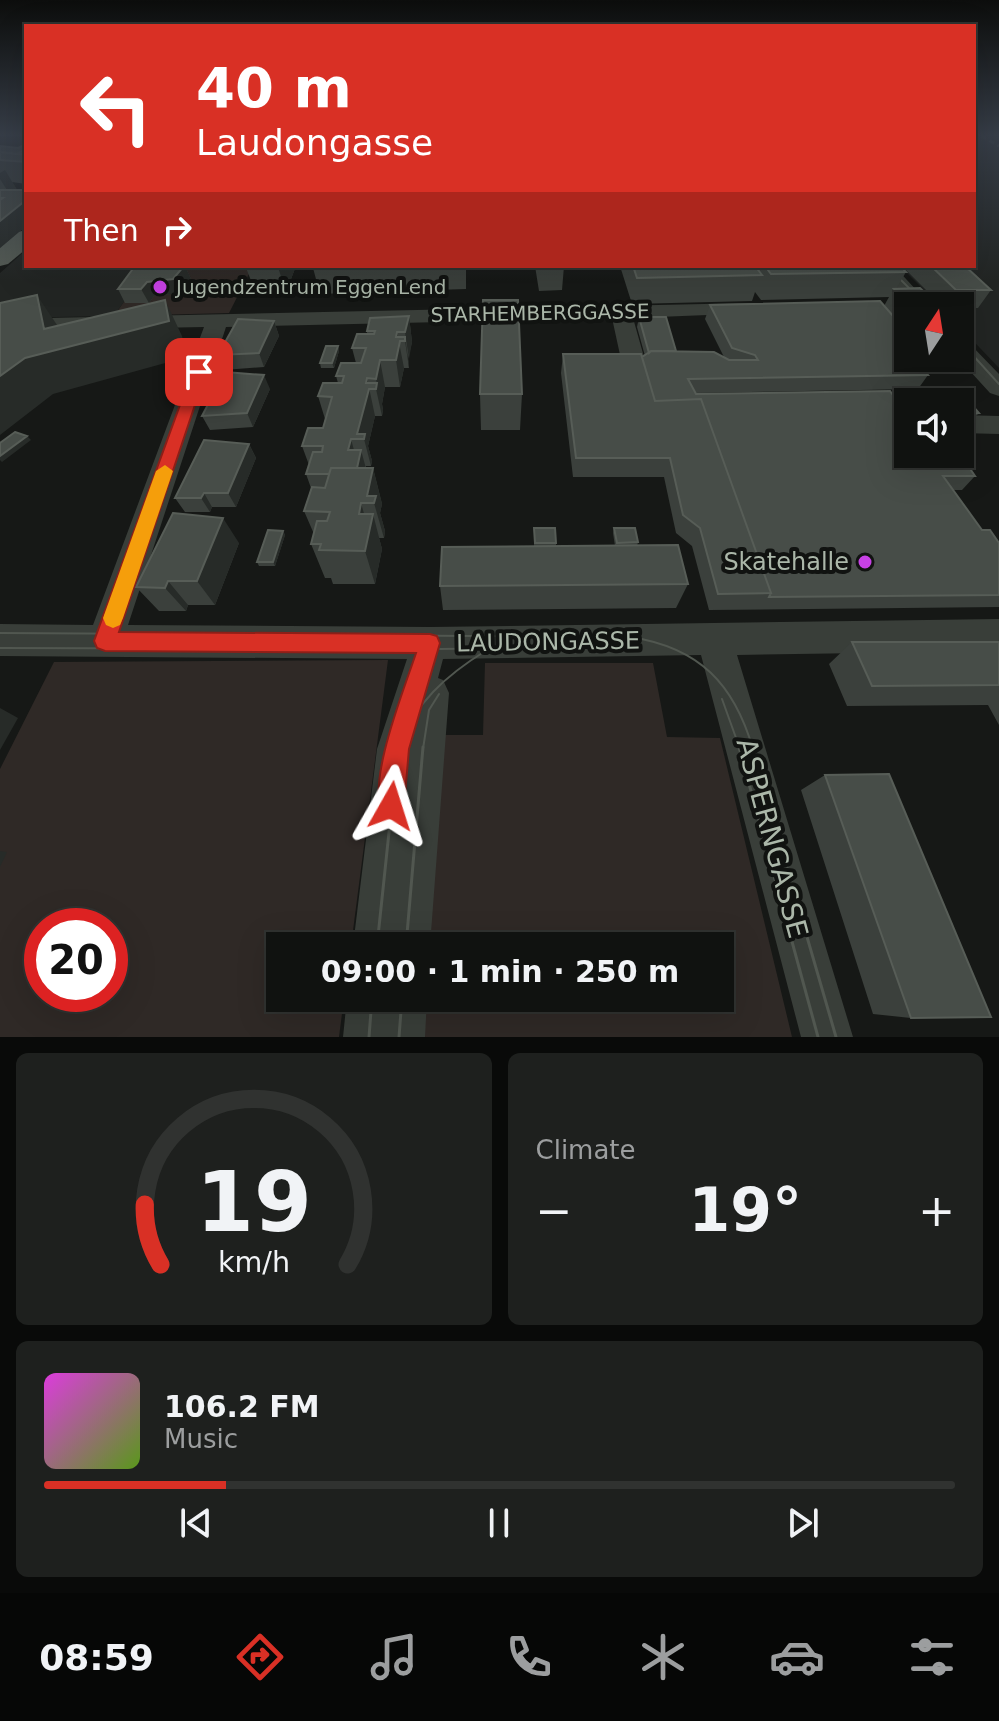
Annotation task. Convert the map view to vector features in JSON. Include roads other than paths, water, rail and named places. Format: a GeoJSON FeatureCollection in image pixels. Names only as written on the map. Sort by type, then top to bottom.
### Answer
{"type":"FeatureCollection","features":[{"type":"Feature","properties":{"kind":"main road"},"geometry":{"type":"LineString","coordinates":[[0,259],[24,239]]}},
{"type":"Feature","properties":{"kind":"street"},"geometry":{"type":"LineString","coordinates":[[885,268],[908,292]]}},
{"type":"Feature","properties":{"kind":"street","name":"STARHEMBERGGASSE"},"geometry":{"type":"LineString","coordinates":[[0,325],[81,334],[173,321],[769,309]]}},
{"type":"Feature","properties":{"kind":"street"},"geometry":{"type":"LineString","coordinates":[[621,312],[634,364]]}},
{"type":"Feature","properties":{"kind":"street"},"geometry":{"type":"LineString","coordinates":[[105,641],[217,320]]}},
{"type":"Feature","properties":{"kind":"street","name":"STARHEMBERGGASSE"},"geometry":{"type":"LineString","coordinates":[[128,345],[158,334],[173,321]]}},
{"type":"Feature","properties":{"kind":"street"},"geometry":{"type":"LineString","coordinates":[[974,362],[999,388]]}},
{"type":"Feature","properties":{"kind":"street"},"geometry":{"type":"LineString","coordinates":[[829,400],[894,403]]}},
{"type":"Feature","properties":{"kind":"street"},"geometry":{"type":"LineString","coordinates":[[980,425],[999,449]]}},
{"type":"Feature","properties":{"kind":"street","name":"LAUDONGASSE"},"geometry":{"type":"LineString","coordinates":[[0,640],[430,643],[999,635]]}},
{"type":"Feature","properties":{"kind":"street","name":"ASPERNGASSE"},"geometry":{"type":"LineString","coordinates":[[715,640],[827,1037]]}},
{"type":"Feature","properties":{"kind":"street"},"geometry":{"type":"LineString","coordinates":[[378,932],[397,749],[430,643]]}},
{"type":"Feature","properties":{"kind":"street"},"geometry":{"type":"LineString","coordinates":[[407,932],[430,691],[430,643]]}},
{"type":"Feature","properties":{"kind":"street"},"geometry":{"type":"LineString","coordinates":[[369,1037],[371,1012]]}},
{"type":"Feature","properties":{"kind":"street"},"geometry":{"type":"LineString","coordinates":[[399,1037],[401,1012]]}},
{"type":"Feature","properties":{"kind":"tram line"},"geometry":{"type":"LineString","coordinates":[[889,268],[913,292]]}},
{"type":"Feature","properties":{"kind":"tram line"},"geometry":{"type":"LineString","coordinates":[[974,356],[999,384]]}},
{"type":"Feature","properties":{"kind":"tram line"},"geometry":{"type":"LineString","coordinates":[[0,633],[631,637],[676,650],[711,673],[736,706],[753,749]]}},
{"type":"Feature","properties":{"kind":"tram line"},"geometry":{"type":"LineString","coordinates":[[0,648],[376,649]]}},
{"type":"Feature","properties":{"kind":"tram line"},"geometry":{"type":"LineString","coordinates":[[440,649],[512,648]]}},
{"type":"Feature","properties":{"kind":"tram line"},"geometry":{"type":"LineString","coordinates":[[397,749],[422,704],[445,680],[487,650]]}},
{"type":"Feature","properties":{"kind":"tram line"},"geometry":{"type":"LineString","coordinates":[[423,749],[429,710],[439,694]]}},
{"type":"Feature","properties":{"kind":"tram line"},"geometry":{"type":"LineString","coordinates":[[722,699],[740,749]]}},
{"type":"Feature","properties":{"kind":"tram line"},"geometry":{"type":"LineString","coordinates":[[378,932],[398,747]]}},
{"type":"Feature","properties":{"kind":"tram line"},"geometry":{"type":"LineString","coordinates":[[407,932],[423,747]]}},
{"type":"Feature","properties":{"kind":"tram line"},"geometry":{"type":"LineString","coordinates":[[739,747],[818,1037]]}},
{"type":"Feature","properties":{"kind":"tram line"},"geometry":{"type":"LineString","coordinates":[[752,747],[836,1037]]}},
{"type":"Feature","properties":{"kind":"tram line"},"geometry":{"type":"LineString","coordinates":[[369,1037],[371,1012]]}},
{"type":"Feature","properties":{"kind":"tram line"},"geometry":{"type":"LineString","coordinates":[[399,1037],[401,1012]]}},
{"type":"Feature","properties":{"kind":"place","name":"Jugendzentrum EggenLend"},"geometry":{"type":"Point","coordinates":[160,287]}},
{"type":"Feature","properties":{"kind":"place","name":"Skatehalle"},"geometry":{"type":"Point","coordinates":[865,562]}}]}
